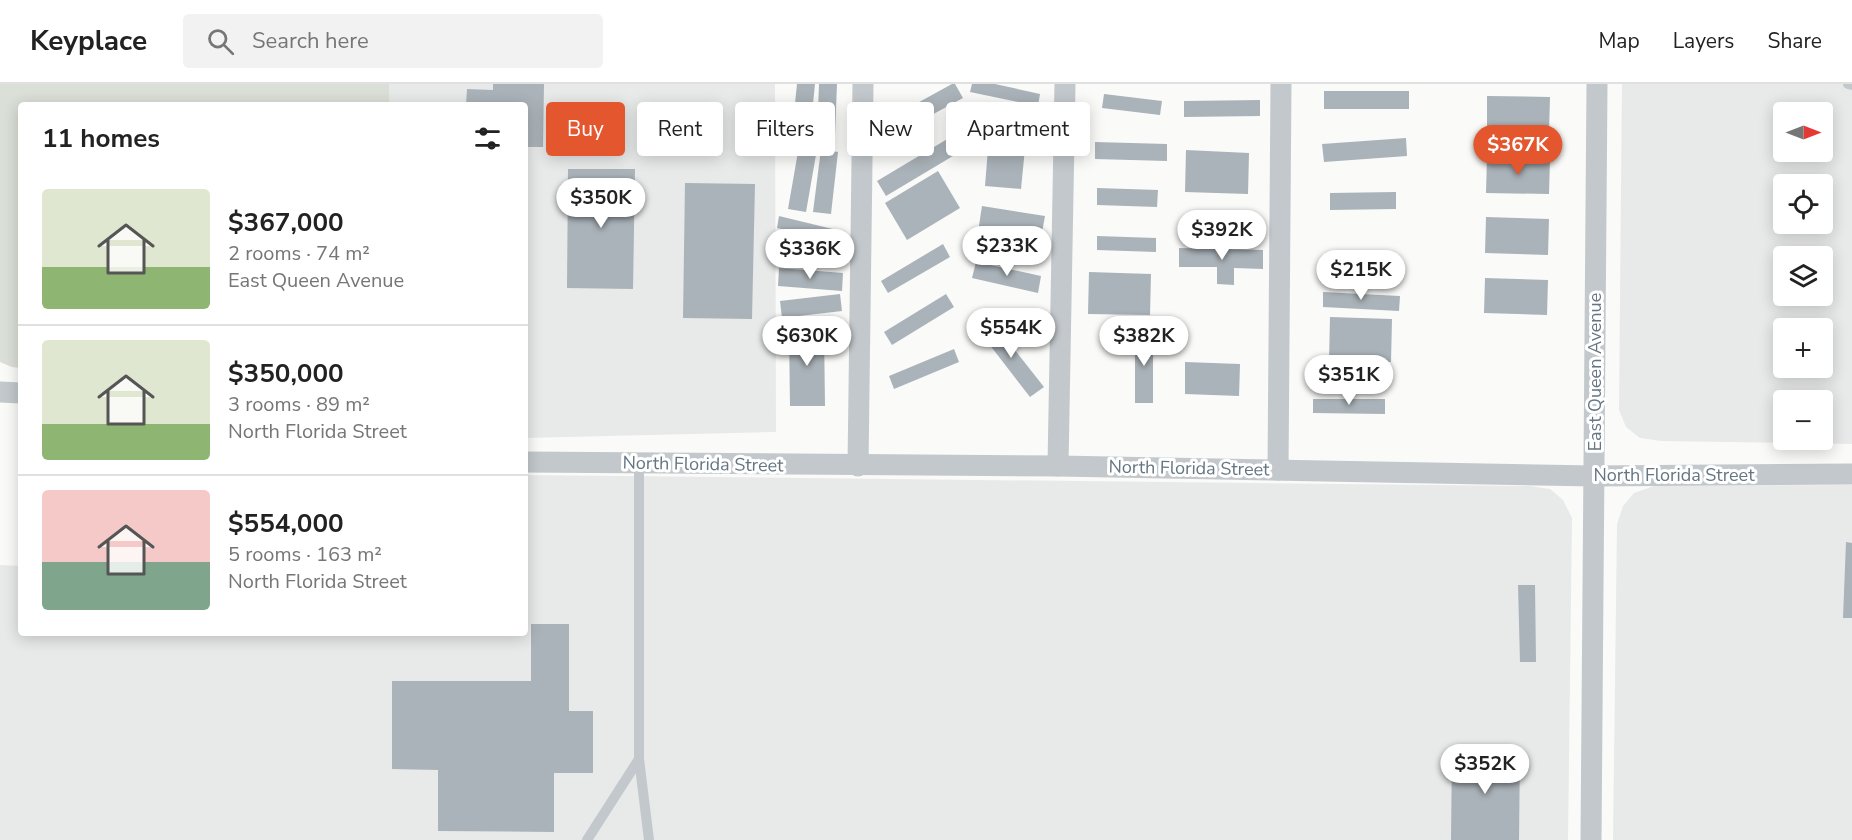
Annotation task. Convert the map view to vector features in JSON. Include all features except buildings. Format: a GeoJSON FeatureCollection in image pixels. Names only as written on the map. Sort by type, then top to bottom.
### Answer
{"type":"FeatureCollection","features":[{"type":"Feature","properties":{"kind":"street"},"geometry":{"type":"LineString","coordinates":[[858,466],[863,84]]}},
{"type":"Feature","properties":{"kind":"street"},"geometry":{"type":"LineString","coordinates":[[1058,466],[1065,84]]}},
{"type":"Feature","properties":{"kind":"street"},"geometry":{"type":"LineString","coordinates":[[1278,470],[1281,84]]}},
{"type":"Feature","properties":{"kind":"street","name":"East Queen Avenue"},"geometry":{"type":"LineString","coordinates":[[1591,840],[1598,84]]}},
{"type":"Feature","properties":{"kind":"street"},"geometry":{"type":"LineString","coordinates":[[0,392],[18,393]]}},
{"type":"Feature","properties":{"kind":"street","name":"North Florida Street"},"geometry":{"type":"LineString","coordinates":[[528,462],[1058,466],[1594,476],[1852,474]]}},
{"type":"Feature","properties":{"kind":"lane"},"geometry":{"type":"LineString","coordinates":[[1848,84],[1852,86]]}},
{"type":"Feature","properties":{"kind":"lane"},"geometry":{"type":"LineString","coordinates":[[639,464],[639,759],[649,840]]}},
{"type":"Feature","properties":{"kind":"lane"},"geometry":{"type":"LineString","coordinates":[[586,840],[639,759]]}},
{"type":"Feature","properties":{"kind":"shaded area"},"geometry":{"type":"Polygon","coordinates":[[[0,84],[389,84],[389,102],[18,102],[18,368],[0,362],[0,84]]]}},
{"type":"Feature","properties":{"kind":"shaded area"},"geometry":{"type":"Polygon","coordinates":[[[389,84],[775,84],[775,102],[735,102],[735,156],[775,156],[776,432],[528,438],[528,102],[389,102],[389,84]]]}},
{"type":"Feature","properties":{"kind":"shaded area"},"geometry":{"type":"Polygon","coordinates":[[[1622,84],[1852,84],[1852,444],[1833,444],[1833,390],[1773,390],[1773,443],[1661,441],[1640,438],[1626,427],[1619,410],[1622,84]]]}},
{"type":"Feature","properties":{"kind":"shaded area"},"geometry":{"type":"Polygon","coordinates":[[[528,475],[1530,486],[1550,489],[1563,500],[1572,518],[1568,840],[0,840],[0,565],[18,566],[18,636],[528,636],[528,475]]]}},
{"type":"Feature","properties":{"kind":"shaded area"},"geometry":{"type":"Polygon","coordinates":[[[1852,485],[1852,840],[1613,840],[1617,524],[1623,506],[1634,493],[1654,486],[1852,485]]]}}]}
